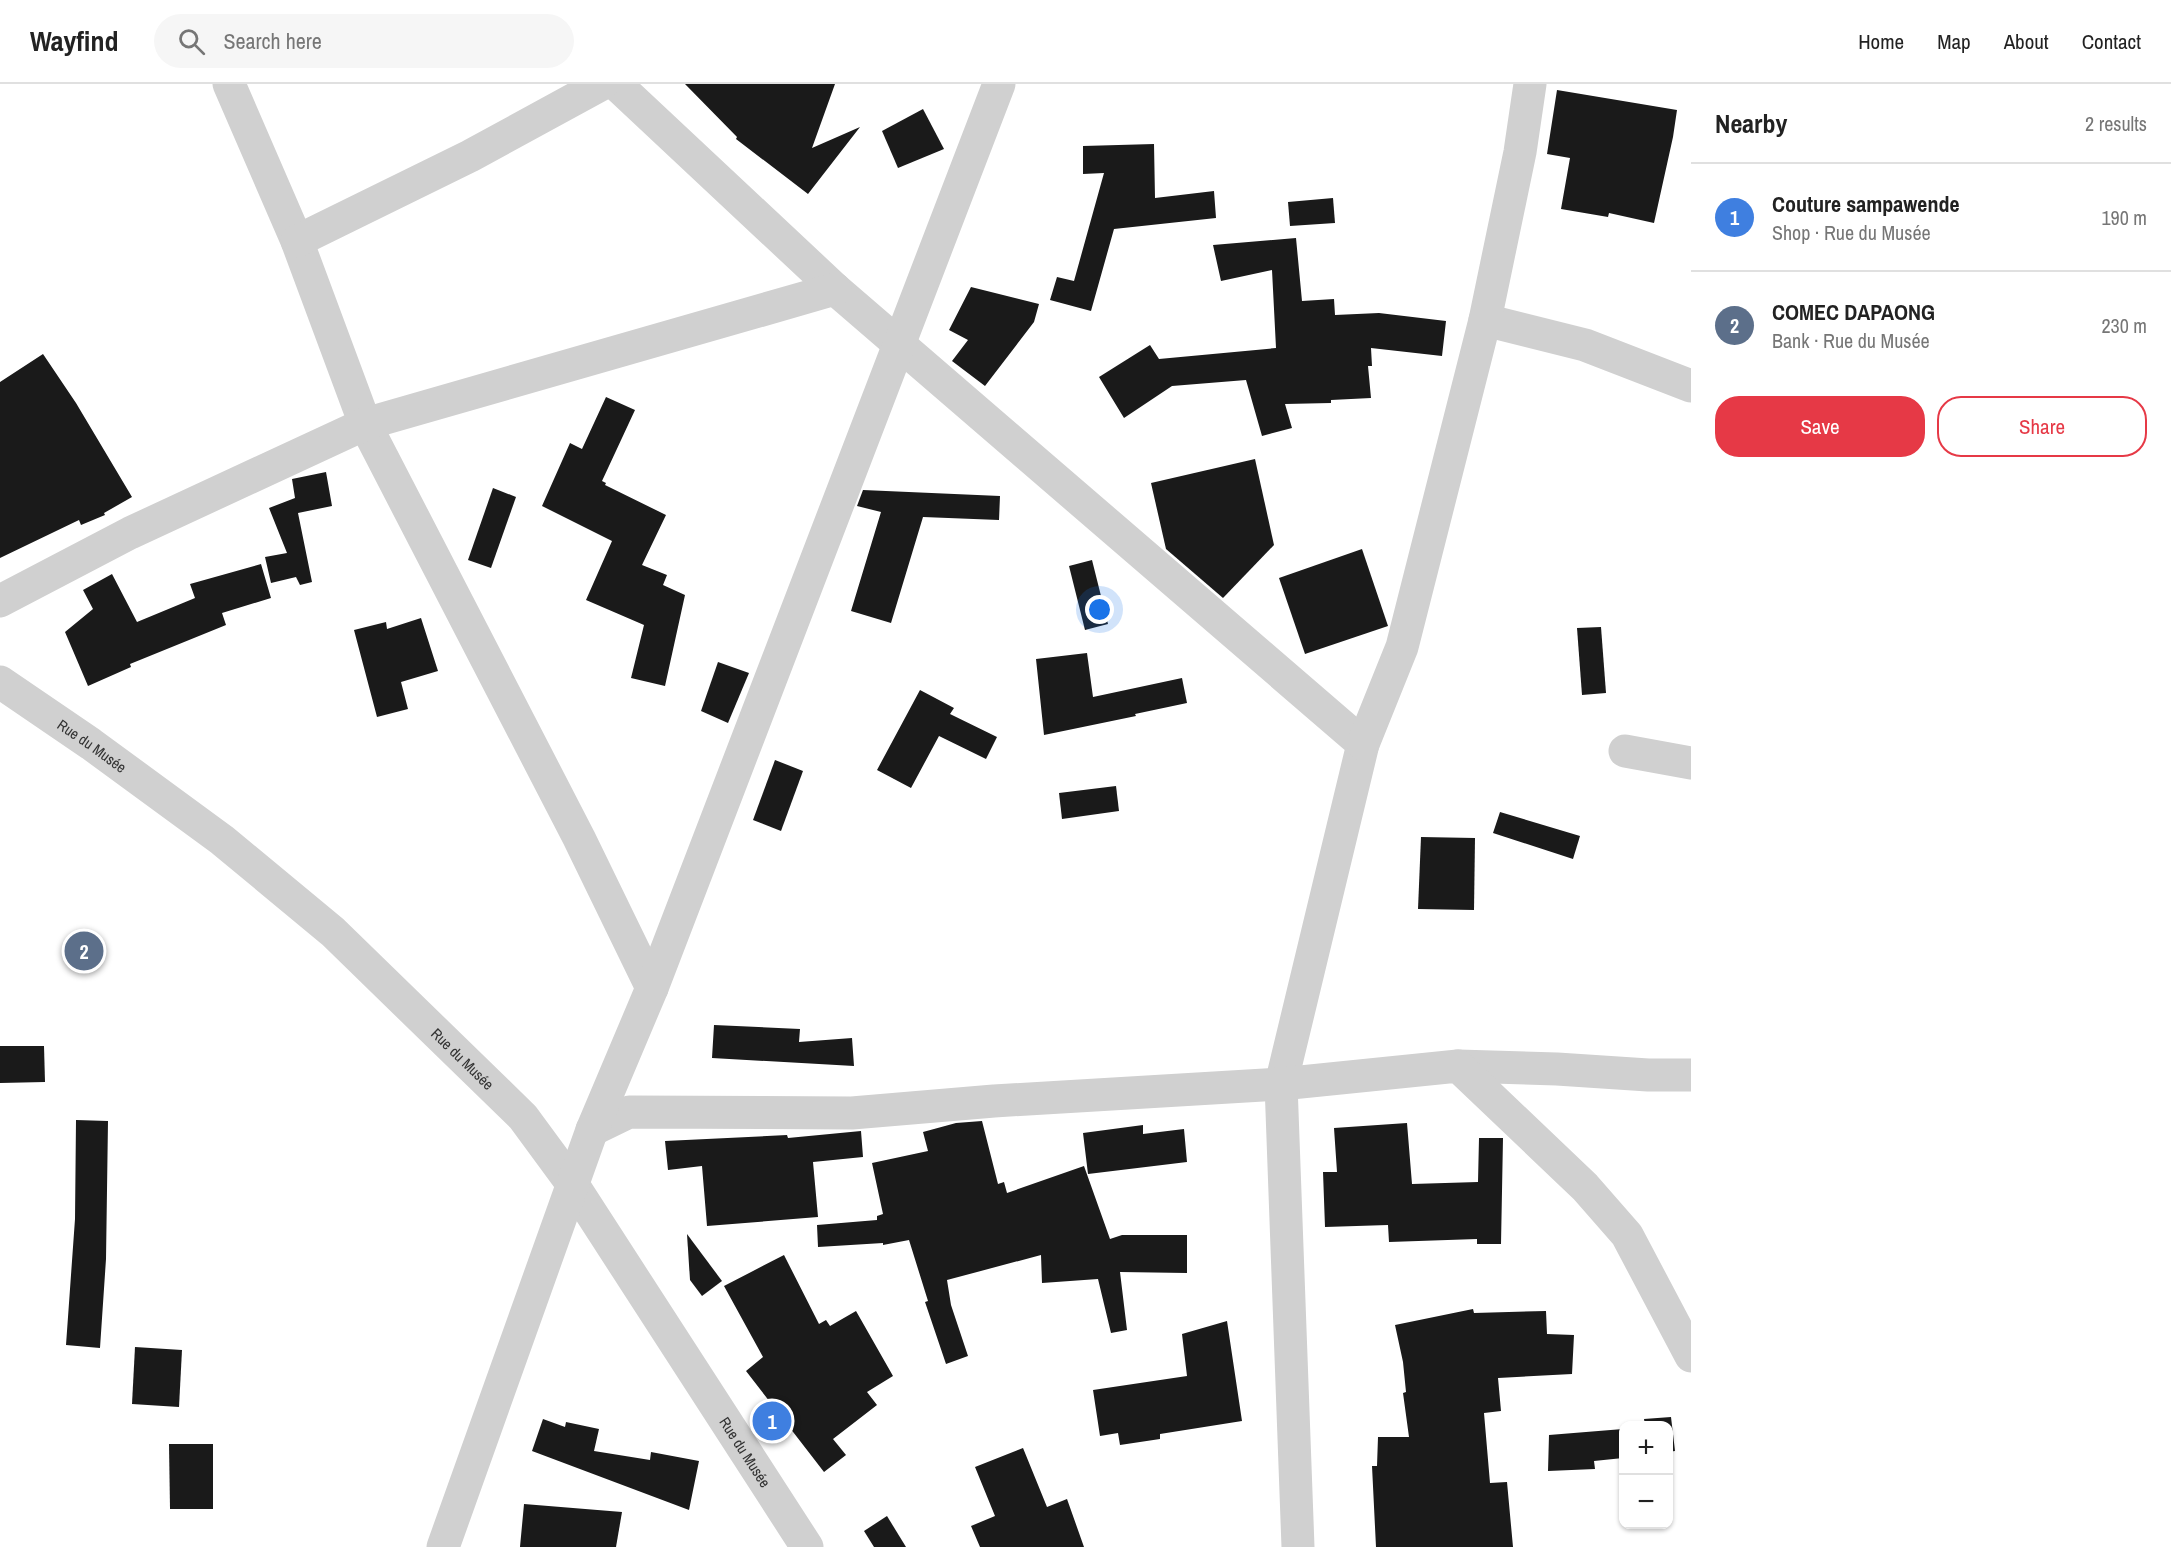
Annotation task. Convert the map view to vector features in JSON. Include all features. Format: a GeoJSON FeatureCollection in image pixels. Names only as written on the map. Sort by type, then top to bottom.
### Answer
{"type":"FeatureCollection","features":[{"type":"Feature","properties":{"kind":"street"},"geometry":{"type":"LineString","coordinates":[[229,84],[297,241],[364,424],[579,838],[652,988]]}},
{"type":"Feature","properties":{"kind":"street"},"geometry":{"type":"LineString","coordinates":[[297,241],[470,156],[603,84]]}},
{"type":"Feature","properties":{"kind":"street"},"geometry":{"type":"LineString","coordinates":[[616,84],[836,289],[1363,744]]}},
{"type":"Feature","properties":{"kind":"street"},"geometry":{"type":"LineString","coordinates":[[443,1547],[592,1130],[652,988],[999,84]]}},
{"type":"Feature","properties":{"kind":"street"},"geometry":{"type":"LineString","coordinates":[[1298,1547],[1281,1084],[1363,744],[1402,647],[1485,320],[1520,152],[1530,84]]}},
{"type":"Feature","properties":{"kind":"street"},"geometry":{"type":"LineString","coordinates":[[0,601],[130,533],[364,424],[836,289]]}},
{"type":"Feature","properties":{"kind":"street"},"geometry":{"type":"LineString","coordinates":[[1485,320],[1585,345],[1691,386]]}},
{"type":"Feature","properties":{"kind":"street","name":"Rue du Musée"},"geometry":{"type":"LineString","coordinates":[[0,682],[92,744],[222,840],[333,932],[523,1117],[573,1185],[807,1547]]}},
{"type":"Feature","properties":{"kind":"street"},"geometry":{"type":"LineString","coordinates":[[1625,752],[1691,763]]}},
{"type":"Feature","properties":{"kind":"street"},"geometry":{"type":"LineString","coordinates":[[592,1130],[629,1112],[852,1113],[994,1101],[1281,1084],[1458,1066],[1691,1076]]}},
{"type":"Feature","properties":{"kind":"street"},"geometry":{"type":"LineString","coordinates":[[1458,1066],[1585,1187],[1627,1235],[1691,1356]]}},
{"type":"Feature","properties":{"kind":"building"},"geometry":{"type":"Polygon","coordinates":[[[685,84],[835,84],[812,148],[860,127],[808,194],[736,139],[737,137],[685,84]]]}},
{"type":"Feature","properties":{"kind":"building"},"geometry":{"type":"Polygon","coordinates":[[[1557,90],[1677,110],[1654,223],[1609,213],[1608,217],[1561,209],[1570,158],[1547,154],[1557,90]]]}},
{"type":"Feature","properties":{"kind":"building"},"geometry":{"type":"Polygon","coordinates":[[[923,109],[944,149],[898,168],[882,131],[923,109]]]}},
{"type":"Feature","properties":{"kind":"building"},"geometry":{"type":"Polygon","coordinates":[[[1154,144],[1155,198],[1214,191],[1216,218],[1114,229],[1091,311],[1050,300],[1057,277],[1074,281],[1104,173],[1083,174],[1083,146],[1154,144]]]}},
{"type":"Feature","properties":{"kind":"building"},"geometry":{"type":"Polygon","coordinates":[[[1333,198],[1335,223],[1290,226],[1288,202],[1333,198]]]}},
{"type":"Feature","properties":{"kind":"building"},"geometry":{"type":"Polygon","coordinates":[[[1296,238],[1302,301],[1334,299],[1335,315],[1379,313],[1446,321],[1442,356],[1371,348],[1372,366],[1368,366],[1371,398],[1331,400],[1331,403],[1285,404],[1292,428],[1262,436],[1246,380],[1172,386],[1124,418],[1099,377],[1150,345],[1159,359],[1276,348],[1272,270],[1221,281],[1213,245],[1296,238]]]}},
{"type":"Feature","properties":{"kind":"building"},"geometry":{"type":"Polygon","coordinates":[[[971,287],[1039,304],[1034,322],[985,386],[952,361],[968,340],[949,330],[971,287]]]}},
{"type":"Feature","properties":{"kind":"building"},"geometry":{"type":"Polygon","coordinates":[[[43,354],[76,403],[132,497],[104,513],[105,515],[81,525],[79,520],[0,558],[0,382],[43,354]]]}},
{"type":"Feature","properties":{"kind":"building"},"geometry":{"type":"Polygon","coordinates":[[[606,397],[635,410],[602,481],[606,483],[605,485],[666,515],[642,565],[667,575],[663,585],[685,595],[665,686],[631,678],[644,625],[586,600],[612,541],[542,506],[570,443],[582,449],[606,397]]]}},
{"type":"Feature","properties":{"kind":"building"},"geometry":{"type":"Polygon","coordinates":[[[1255,459],[1274,545],[1223,598],[1166,549],[1151,483],[1255,459]]]}},
{"type":"Feature","properties":{"kind":"building"},"geometry":{"type":"Polygon","coordinates":[[[326,472],[332,506],[298,513],[312,582],[300,585],[296,577],[271,583],[265,557],[287,553],[269,508],[295,498],[292,479],[326,472]]]}},
{"type":"Feature","properties":{"kind":"building"},"geometry":{"type":"Polygon","coordinates":[[[493,488],[516,497],[491,568],[468,560],[493,488]]]}},
{"type":"Feature","properties":{"kind":"building"},"geometry":{"type":"Polygon","coordinates":[[[863,490],[1000,496],[999,520],[923,517],[891,623],[851,611],[881,512],[857,506],[863,490]]]}},
{"type":"Feature","properties":{"kind":"building"},"geometry":{"type":"Polygon","coordinates":[[[1362,549],[1388,626],[1305,654],[1279,578],[1362,549]]]}},
{"type":"Feature","properties":{"kind":"building"},"geometry":{"type":"Polygon","coordinates":[[[1092,560],[1108,624],[1085,630],[1069,566],[1092,560]]]}},
{"type":"Feature","properties":{"kind":"building"},"geometry":{"type":"Polygon","coordinates":[[[261,564],[271,598],[222,613],[226,625],[130,664],[131,667],[88,686],[65,632],[93,609],[83,590],[112,574],[137,622],[195,598],[190,584],[261,564]]]}},
{"type":"Feature","properties":{"kind":"building"},"geometry":{"type":"Polygon","coordinates":[[[421,618],[438,671],[401,682],[408,709],[377,717],[354,630],[386,622],[387,629],[421,618]]]}},
{"type":"Feature","properties":{"kind":"building"},"geometry":{"type":"Polygon","coordinates":[[[1601,627],[1606,693],[1582,695],[1577,628],[1601,627]]]}},
{"type":"Feature","properties":{"kind":"building"},"geometry":{"type":"Polygon","coordinates":[[[1087,653],[1093,697],[1182,678],[1187,703],[1044,735],[1036,659],[1087,653]]]}},
{"type":"Feature","properties":{"kind":"building"},"geometry":{"type":"Polygon","coordinates":[[[718,662],[749,673],[728,723],[701,711],[718,662]]]}},
{"type":"Feature","properties":{"kind":"building"},"geometry":{"type":"Polygon","coordinates":[[[920,690],[954,708],[950,714],[997,737],[986,759],[939,736],[911,788],[877,770],[920,690]]]}},
{"type":"Feature","properties":{"kind":"building"},"geometry":{"type":"Polygon","coordinates":[[[775,760],[803,771],[781,831],[753,820],[775,760]]]}},
{"type":"Feature","properties":{"kind":"building"},"geometry":{"type":"Polygon","coordinates":[[[1116,786],[1119,811],[1062,819],[1059,793],[1116,786]]]}},
{"type":"Feature","properties":{"kind":"building"},"geometry":{"type":"Polygon","coordinates":[[[1500,812],[1580,836],[1573,859],[1493,833],[1500,812]]]}},
{"type":"Feature","properties":{"kind":"building"},"geometry":{"type":"Polygon","coordinates":[[[1421,837],[1475,838],[1474,910],[1418,909],[1421,837]]]}},
{"type":"Feature","properties":{"kind":"building"},"geometry":{"type":"Polygon","coordinates":[[[714,1025],[800,1029],[799,1042],[852,1038],[854,1066],[712,1058],[714,1025]]]}},
{"type":"Feature","properties":{"kind":"building"},"geometry":{"type":"Polygon","coordinates":[[[0,1046],[44,1046],[45,1082],[0,1083],[0,1046]]]}},
{"type":"Feature","properties":{"kind":"building"},"geometry":{"type":"Polygon","coordinates":[[[76,1120],[108,1121],[106,1259],[100,1348],[66,1345],[75,1219],[76,1120]]]}},
{"type":"Feature","properties":{"kind":"building"},"geometry":{"type":"Polygon","coordinates":[[[982,1121],[998,1184],[1004,1182],[1007,1193],[1084,1166],[1110,1239],[1122,1235],[1187,1235],[1187,1273],[1120,1272],[1127,1330],[1111,1333],[1098,1279],[1042,1283],[1041,1255],[947,1280],[951,1305],[968,1356],[946,1364],[925,1302],[928,1301],[909,1240],[883,1245],[883,1243],[818,1247],[817,1225],[877,1220],[877,1216],[883,1214],[872,1163],[928,1151],[923,1132],[956,1123],[982,1121]]]}},
{"type":"Feature","properties":{"kind":"building"},"geometry":{"type":"Polygon","coordinates":[[[1407,1123],[1412,1184],[1478,1182],[1479,1138],[1503,1138],[1501,1244],[1477,1244],[1477,1239],[1389,1242],[1388,1225],[1325,1227],[1323,1172],[1337,1172],[1334,1128],[1407,1123]]]}},
{"type":"Feature","properties":{"kind":"building"},"geometry":{"type":"Polygon","coordinates":[[[1143,1125],[1143,1134],[1184,1129],[1187,1162],[1088,1174],[1083,1133],[1143,1125]]]}},
{"type":"Feature","properties":{"kind":"building"},"geometry":{"type":"Polygon","coordinates":[[[861,1131],[863,1157],[813,1162],[818,1217],[707,1226],[702,1166],[668,1170],[665,1141],[787,1135],[788,1138],[861,1131]]]}},
{"type":"Feature","properties":{"kind":"building"},"geometry":{"type":"Polygon","coordinates":[[[687,1234],[722,1281],[702,1296],[690,1280],[687,1234]]]}},
{"type":"Feature","properties":{"kind":"building"},"geometry":{"type":"Polygon","coordinates":[[[784,1255],[819,1324],[826,1320],[830,1326],[856,1311],[893,1376],[867,1392],[877,1405],[833,1439],[846,1455],[824,1472],[746,1371],[763,1357],[724,1286],[784,1255]]]}},
{"type":"Feature","properties":{"kind":"building"},"geometry":{"type":"Polygon","coordinates":[[[1473,1309],[1474,1313],[1546,1311],[1547,1334],[1574,1335],[1572,1374],[1498,1378],[1501,1411],[1484,1413],[1490,1483],[1507,1482],[1513,1547],[1376,1547],[1372,1466],[1377,1466],[1378,1437],[1409,1437],[1403,1393],[1406,1392],[1403,1362],[1395,1325],[1473,1309]]]}},
{"type":"Feature","properties":{"kind":"building"},"geometry":{"type":"Polygon","coordinates":[[[1227,1321],[1242,1421],[1160,1434],[1160,1439],[1120,1445],[1118,1433],[1100,1436],[1093,1390],[1187,1376],[1182,1334],[1227,1321]]]}},
{"type":"Feature","properties":{"kind":"building"},"geometry":{"type":"Polygon","coordinates":[[[135,1347],[182,1350],[179,1407],[132,1404],[135,1347]]]}},
{"type":"Feature","properties":{"kind":"building"},"geometry":{"type":"Polygon","coordinates":[[[1671,1417],[1671,1421],[1644,1421],[1644,1419],[1671,1417]]]}},
{"type":"Feature","properties":{"kind":"building"},"geometry":{"type":"Polygon","coordinates":[[[543,1419],[565,1427],[566,1422],[599,1429],[594,1451],[650,1460],[651,1452],[699,1461],[689,1510],[532,1451],[543,1419]]]}},
{"type":"Feature","properties":{"kind":"building"},"geometry":{"type":"Polygon","coordinates":[[[1619,1429],[1619,1458],[1594,1461],[1595,1469],[1548,1471],[1549,1435],[1619,1429]]]}},
{"type":"Feature","properties":{"kind":"building"},"geometry":{"type":"Polygon","coordinates":[[[169,1444],[213,1444],[213,1509],[170,1509],[169,1444]]]}},
{"type":"Feature","properties":{"kind":"building"},"geometry":{"type":"Polygon","coordinates":[[[1023,1448],[1047,1507],[1067,1499],[1084,1547],[980,1547],[971,1526],[995,1516],[975,1467],[1023,1448]]]}},
{"type":"Feature","properties":{"kind":"building"},"geometry":{"type":"Polygon","coordinates":[[[524,1504],[622,1512],[616,1547],[520,1547],[524,1504]]]}},
{"type":"Feature","properties":{"kind":"building"},"geometry":{"type":"Polygon","coordinates":[[[887,1516],[906,1547],[874,1547],[864,1531],[887,1516]]]}},
{"type":"Feature","properties":{"kind":"place","name":"COMEC DAPAONG"},"geometry":{"type":"Point","coordinates":[84,951]}},
{"type":"Feature","properties":{"kind":"place","name":"Couture sampawende"},"geometry":{"type":"Point","coordinates":[772,1421]}}]}
